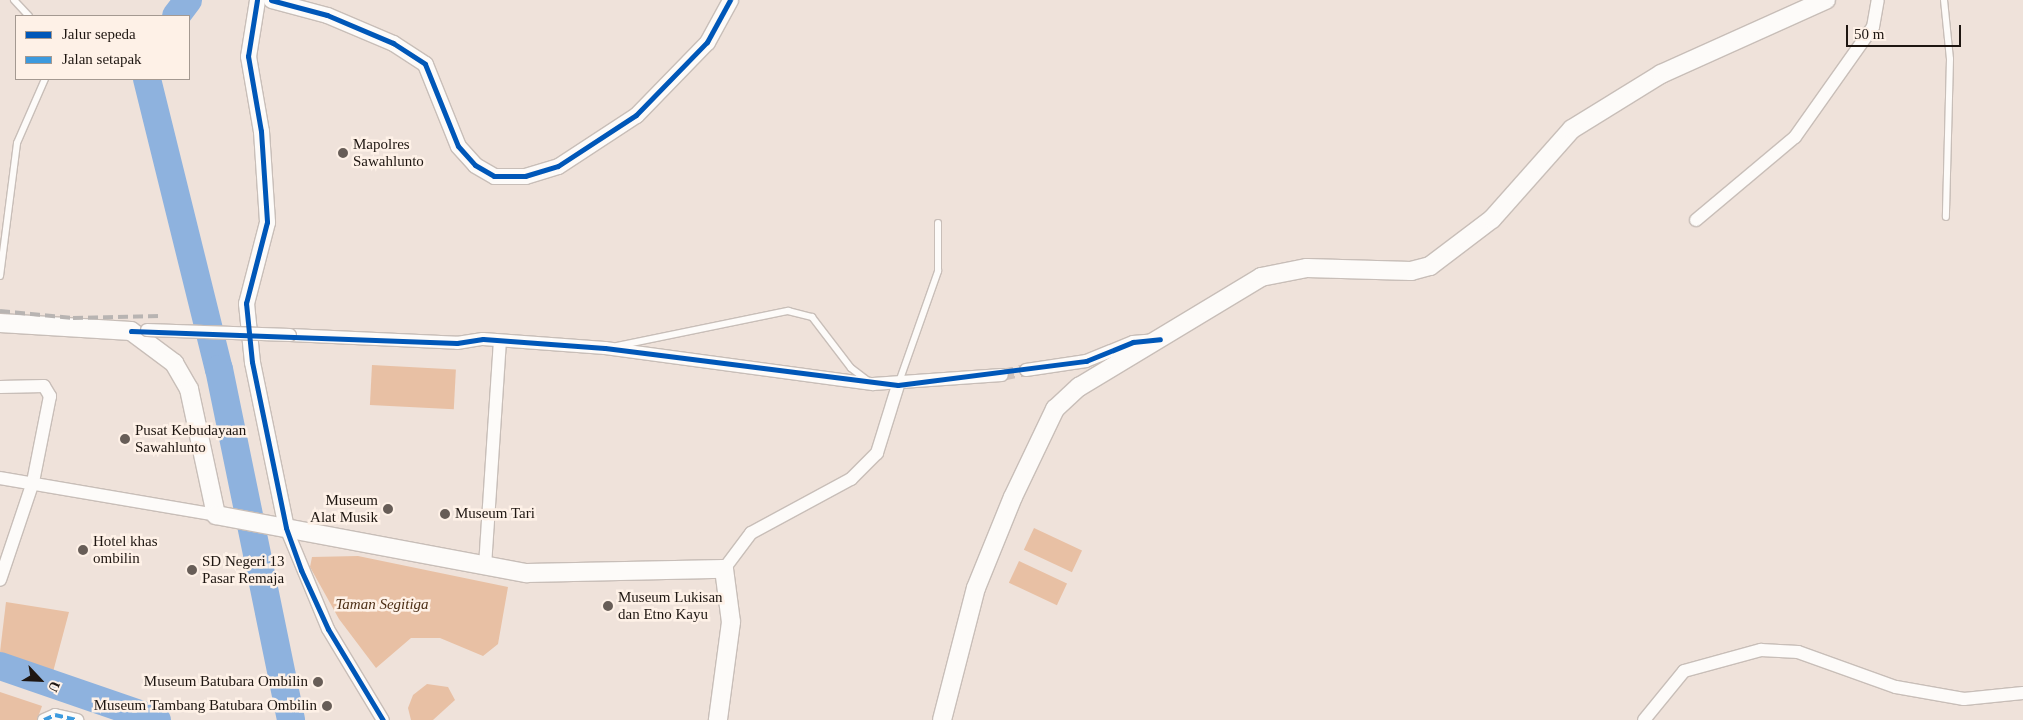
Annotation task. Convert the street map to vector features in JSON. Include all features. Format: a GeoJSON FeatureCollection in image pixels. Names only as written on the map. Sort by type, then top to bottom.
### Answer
{"type":"FeatureCollection","features":[{"type":"Feature","properties":{"kind":"main road"},"geometry":{"type":"LineString","coordinates":[[942,720],[976,588],[1037,441],[1055,409],[1079,387],[1262,277],[1307,268],[1411,271],[1430,266],[1492,219],[1572,129],[1661,74],[1826,0]]}},
{"type":"Feature","properties":{"kind":"main road"},"geometry":{"type":"LineString","coordinates":[[0,323],[139,331],[183,374],[216,515],[527,573],[724,569],[731,622],[718,720]]}},
{"type":"Feature","properties":{"kind":"street"},"geometry":{"type":"LineString","coordinates":[[257,0],[248,56],[260,132],[266,222],[246,303],[252,362],[286,528],[328,629],[383,720]]}},
{"type":"Feature","properties":{"kind":"street"},"geometry":{"type":"LineString","coordinates":[[271,0],[327,15],[393,43],[425,64],[458,146],[475,165],[494,176],[525,176],[558,166],[636,115],[707,42],[730,0]]}},
{"type":"Feature","properties":{"kind":"street"},"geometry":{"type":"LineString","coordinates":[[1696,220],[1795,137],[1873,27],[1878,0]]}},
{"type":"Feature","properties":{"kind":"street"},"geometry":{"type":"LineString","coordinates":[[139,331],[500,341],[605,348],[873,384],[898,385],[1002,375]]}},
{"type":"Feature","properties":{"kind":"street"},"geometry":{"type":"LineString","coordinates":[[1026,370],[1086,361],[1133,342],[1160,340]]}},
{"type":"Feature","properties":{"kind":"street"},"geometry":{"type":"LineString","coordinates":[[485,566],[500,341]]}},
{"type":"Feature","properties":{"kind":"street"},"geometry":{"type":"LineString","coordinates":[[724,569],[736,547],[757,529],[851,479],[877,453],[898,385]]}},
{"type":"Feature","properties":{"kind":"street"},"geometry":{"type":"LineString","coordinates":[[0,387],[48,389],[33,482],[0,580]]}},
{"type":"Feature","properties":{"kind":"street"},"geometry":{"type":"LineString","coordinates":[[0,478],[33,482],[216,515]]}},
{"type":"Feature","properties":{"kind":"street"},"geometry":{"type":"LineString","coordinates":[[1644,720],[1684,671],[1760,650],[1798,652],[1896,687],[1964,699],[2023,693]]}},
{"type":"Feature","properties":{"kind":"street"},"geometry":{"type":"LineString","coordinates":[[44,720],[55,714],[77,720]]}},
{"type":"Feature","properties":{"kind":"lane"},"geometry":{"type":"LineString","coordinates":[[14,0],[28,15]]}},
{"type":"Feature","properties":{"kind":"lane"},"geometry":{"type":"LineString","coordinates":[[1944,0],[1950,59],[1946,217]]}},
{"type":"Feature","properties":{"kind":"lane"},"geometry":{"type":"LineString","coordinates":[[0,276],[17,143],[45,80]]}},
{"type":"Feature","properties":{"kind":"lane"},"geometry":{"type":"LineString","coordinates":[[898,385],[938,271],[938,223]]}},
{"type":"Feature","properties":{"kind":"lane"},"geometry":{"type":"LineString","coordinates":[[605,348],[788,311],[812,317],[851,368],[873,384]]}},
{"type":"Feature","properties":{"kind":"green space"},"geometry":{"type":"Polygon","coordinates":[[[372,365],[456,369],[454,409],[370,405],[372,365]]]}},
{"type":"Feature","properties":{"kind":"green space"},"geometry":{"type":"Polygon","coordinates":[[[1034,528],[1082,550],[1072,572],[1024,550],[1034,528]]]}},
{"type":"Feature","properties":{"kind":"green space","name":"Taman Segitiga"},"geometry":{"type":"Polygon","coordinates":[[[358,556],[508,587],[498,644],[483,656],[440,638],[411,638],[376,668],[339,619],[310,567],[312,557],[358,556]]]}},
{"type":"Feature","properties":{"kind":"green space"},"geometry":{"type":"Polygon","coordinates":[[[1019,561],[1067,583],[1057,605],[1009,583],[1019,561]]]}},
{"type":"Feature","properties":{"kind":"green space"},"geometry":{"type":"Polygon","coordinates":[[[6,602],[69,612],[53,672],[0,652],[6,602]]]}},
{"type":"Feature","properties":{"kind":"green space"},"geometry":{"type":"Polygon","coordinates":[[[427,684],[448,687],[455,700],[433,720],[411,720],[408,708],[413,695],[427,684]]]}},
{"type":"Feature","properties":{"kind":"green space"},"geometry":{"type":"Polygon","coordinates":[[[0,692],[42,706],[37,720],[0,720],[0,692]]]}},
{"type":"Feature","properties":{"kind":"waterway"},"geometry":{"type":"LineString","coordinates":[[177,15],[188,0]]}},
{"type":"Feature","properties":{"kind":"waterway"},"geometry":{"type":"LineString","coordinates":[[147,80],[219,369],[291,720]]}},
{"type":"Feature","properties":{"kind":"waterway"},"geometry":{"type":"LineString","coordinates":[[0,666],[157,720]]}},
{"type":"Feature","properties":{"kind":"tunnel"},"geometry":{"type":"LineString","coordinates":[[1002,375],[1026,370]]}},
{"type":"Feature","properties":{"kind":"railway"},"geometry":{"type":"LineString","coordinates":[[0,311],[73,318],[160,316]]}},
{"type":"Feature","properties":{"kind":"marked path"},"geometry":{"type":"LineString","coordinates":[[44,720],[55,715],[77,720]]}},
{"type":"Feature","properties":{"kind":"cycle path"},"geometry":{"type":"LineString","coordinates":[[257,0],[248,56],[261,131],[267,222],[246,303],[252,362],[286,528],[301,570],[328,629],[383,720]]}},
{"type":"Feature","properties":{"kind":"cycle path"},"geometry":{"type":"LineString","coordinates":[[271,0],[327,15],[393,43],[425,64],[458,146],[475,165],[494,176],[525,176],[558,166],[636,115],[707,42],[730,0]]}},
{"type":"Feature","properties":{"kind":"cycle path"},"geometry":{"type":"LineString","coordinates":[[131,331],[457,343],[483,339],[605,348],[898,385],[1086,361],[1133,342],[1160,339]]}},
{"type":"Feature","properties":{"kind":"place","name":"Mapolres Sawahlunto"},"geometry":{"type":"Point","coordinates":[343,153]}},
{"type":"Feature","properties":{"kind":"place","name":"Pusat Kebudayaan Sawahlunto"},"geometry":{"type":"Point","coordinates":[125,439]}},
{"type":"Feature","properties":{"kind":"place","name":"Museum Alat Musik"},"geometry":{"type":"Point","coordinates":[388,509]}},
{"type":"Feature","properties":{"kind":"place","name":"Museum Tari"},"geometry":{"type":"Point","coordinates":[445,514]}},
{"type":"Feature","properties":{"kind":"place","name":"Hotel khas ombilin"},"geometry":{"type":"Point","coordinates":[83,550]}},
{"type":"Feature","properties":{"kind":"place","name":"SD Negeri 13 Pasar Remaja"},"geometry":{"type":"Point","coordinates":[192,570]}},
{"type":"Feature","properties":{"kind":"place","name":"Museum Lukisan dan Etno Kayu"},"geometry":{"type":"Point","coordinates":[608,606]}},
{"type":"Feature","properties":{"kind":"place","name":"Museum Batubara Ombilin"},"geometry":{"type":"Point","coordinates":[318,682]}},
{"type":"Feature","properties":{"kind":"place","name":"Museum Tambang Batubara Ombilin"},"geometry":{"type":"Point","coordinates":[327,706]}}]}
